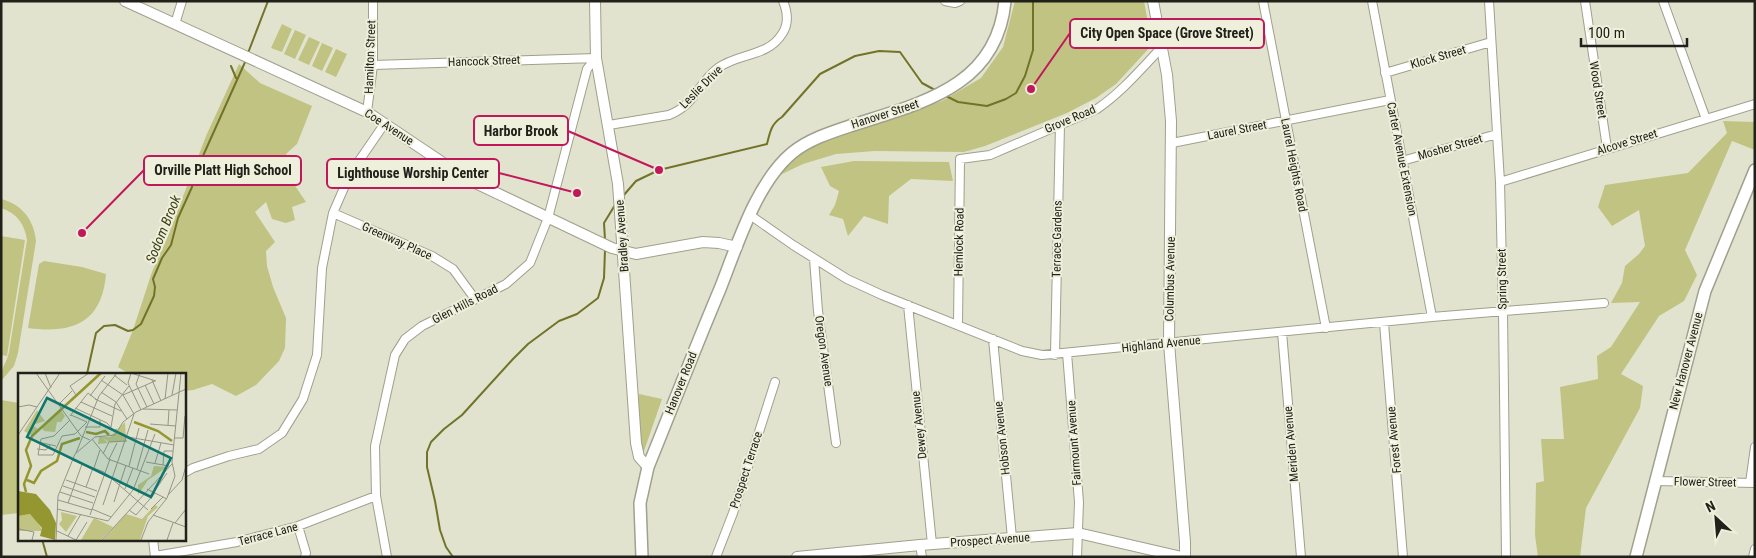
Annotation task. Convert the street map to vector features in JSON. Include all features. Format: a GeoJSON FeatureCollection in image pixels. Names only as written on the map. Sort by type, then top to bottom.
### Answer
{"type":"FeatureCollection","features":[{"type":"Feature","properties":{"kind":"main road","name":"Hanover Street"},"geometry":{"type":"LineString","coordinates":[[750,215],[770,175],[782,162],[805,144],[834,131],[934,97],[960,83],[982,61],[990,49],[1001,24],[1005,1]]}},
{"type":"Feature","properties":{"kind":"main road","name":"New Hanover Avenue"},"geometry":{"type":"LineString","coordinates":[[1636,557],[1705,290],[1755,170]]}},
{"type":"Feature","properties":{"kind":"main road","name":"Hanover Road"},"geometry":{"type":"LineString","coordinates":[[642,557],[640,503],[648,467],[750,215]]}},
{"type":"Feature","properties":{"kind":"street","name":"Coe Avenue"},"geometry":{"type":"LineString","coordinates":[[125,1],[367,112],[467,179],[612,248],[623,252],[640,253],[703,242],[736,247]]}},
{"type":"Feature","properties":{"kind":"street"},"geometry":{"type":"LineString","coordinates":[[175,24],[182,1]]}},
{"type":"Feature","properties":{"kind":"street","name":"Hamilton Street"},"geometry":{"type":"LineString","coordinates":[[367,112],[372,64],[373,1]]}},
{"type":"Feature","properties":{"kind":"street","name":"Bradley Avenue"},"geometry":{"type":"LineString","coordinates":[[595,1],[596,58],[616,165],[636,443],[639,457],[648,467]]}},
{"type":"Feature","properties":{"kind":"street","name":"Leslie Drive"},"geometry":{"type":"LineString","coordinates":[[609,125],[677,112],[685,107],[711,75],[724,64],[768,49],[786,27],[787,10],[783,1]]}},
{"type":"Feature","properties":{"kind":"street"},"geometry":{"type":"LineString","coordinates":[[944,1],[955,3],[960,1]]}},
{"type":"Feature","properties":{"kind":"street","name":"Columbus Avenue"},"geometry":{"type":"LineString","coordinates":[[1153,1],[1162,47],[1172,143],[1168,343],[1185,542],[1183,557]]}},
{"type":"Feature","properties":{"kind":"street","name":"Laurel Heights Road"},"geometry":{"type":"LineString","coordinates":[[1263,1],[1326,328]]}},
{"type":"Feature","properties":{"kind":"street","name":"Carter Avenue Extension"},"geometry":{"type":"LineString","coordinates":[[1372,1],[1432,317]]}},
{"type":"Feature","properties":{"kind":"street","name":"Spring Street"},"geometry":{"type":"LineString","coordinates":[[1489,1],[1500,182],[1506,557]]}},
{"type":"Feature","properties":{"kind":"street","name":"Wood Street"},"geometry":{"type":"LineString","coordinates":[[1585,1],[1607,148]]}},
{"type":"Feature","properties":{"kind":"street"},"geometry":{"type":"LineString","coordinates":[[1663,1],[1706,119]]}},
{"type":"Feature","properties":{"kind":"street","name":"Klock Street"},"geometry":{"type":"LineString","coordinates":[[1385,73],[1491,42]]}},
{"type":"Feature","properties":{"kind":"street","name":"Grove Road"},"geometry":{"type":"LineString","coordinates":[[960,159],[990,155],[1097,109],[1111,99],[1162,47]]}},
{"type":"Feature","properties":{"kind":"street","name":"Hancock Street"},"geometry":{"type":"LineString","coordinates":[[372,64],[596,58]]}},
{"type":"Feature","properties":{"kind":"street","name":"Glen Hills Road"},"geometry":{"type":"LineString","coordinates":[[388,557],[376,496],[375,446],[395,356],[405,338],[422,326],[506,284],[530,263],[548,218],[587,69],[596,58]]}},
{"type":"Feature","properties":{"kind":"street","name":"Laurel Street"},"geometry":{"type":"LineString","coordinates":[[1172,143],[1390,100]]}},
{"type":"Feature","properties":{"kind":"street","name":"Alcove Street"},"geometry":{"type":"LineString","coordinates":[[1500,182],[1755,104]]}},
{"type":"Feature","properties":{"kind":"street"},"geometry":{"type":"LineString","coordinates":[[185,472],[229,456],[259,449],[282,433],[303,399],[317,355],[322,268],[333,213],[350,174],[385,123]]}},
{"type":"Feature","properties":{"kind":"street","name":"Terrace Gardens"},"geometry":{"type":"LineString","coordinates":[[1055,354],[1060,124]]}},
{"type":"Feature","properties":{"kind":"street","name":"Mosher Street"},"geometry":{"type":"LineString","coordinates":[[1402,160],[1497,134]]}},
{"type":"Feature","properties":{"kind":"street","name":"Hemlock Road"},"geometry":{"type":"LineString","coordinates":[[958,325],[960,159]]}},
{"type":"Feature","properties":{"kind":"street","name":"Greenway Place"},"geometry":{"type":"LineString","coordinates":[[333,213],[432,256],[453,269],[476,299]]}},
{"type":"Feature","properties":{"kind":"street","name":"Highland Avenue"},"geometry":{"type":"LineString","coordinates":[[750,215],[814,259],[856,283],[1032,354],[1067,353],[1432,317],[1604,303]]}},
{"type":"Feature","properties":{"kind":"street","name":"Oregon Avenue"},"geometry":{"type":"LineString","coordinates":[[814,259],[818,311],[836,443]]}},
{"type":"Feature","properties":{"kind":"street","name":"Dewey Avenue"},"geometry":{"type":"LineString","coordinates":[[908,305],[932,544]]}},
{"type":"Feature","properties":{"kind":"street","name":"Forest Avenue"},"geometry":{"type":"LineString","coordinates":[[1384,322],[1403,557]]}},
{"type":"Feature","properties":{"kind":"street","name":"Meriden Avenue"},"geometry":{"type":"LineString","coordinates":[[1282,332],[1301,557]]}},
{"type":"Feature","properties":{"kind":"street","name":"Hobson Avenue"},"geometry":{"type":"LineString","coordinates":[[992,339],[1012,538]]}},
{"type":"Feature","properties":{"kind":"street","name":"Fairmount Avenue"},"geometry":{"type":"LineString","coordinates":[[1067,353],[1079,502],[1077,557]]}},
{"type":"Feature","properties":{"kind":"street","name":"Prospect Terrace"},"geometry":{"type":"LineString","coordinates":[[716,557],[775,382]]}},
{"type":"Feature","properties":{"kind":"street"},"geometry":{"type":"LineString","coordinates":[[1752,483],[1755,446]]}},
{"type":"Feature","properties":{"kind":"street","name":"Flower Street"},"geometry":{"type":"LineString","coordinates":[[1655,481],[1752,483]]}},
{"type":"Feature","properties":{"kind":"street","name":"Terrace Lane"},"geometry":{"type":"LineString","coordinates":[[155,556],[237,542],[298,526],[376,496]]}},
{"type":"Feature","properties":{"kind":"street"},"geometry":{"type":"LineString","coordinates":[[298,526],[306,553],[305,557]]}},
{"type":"Feature","properties":{"kind":"street","name":"Prospect Avenue"},"geometry":{"type":"LineString","coordinates":[[796,557],[1078,533],[1183,557]]}},
{"type":"Feature","properties":{"kind":"street"},"geometry":{"type":"LineString","coordinates":[[153,540],[155,556]]}},
{"type":"Feature","properties":{"kind":"street"},"geometry":{"type":"LineString","coordinates":[[920,545],[922,557]]}},
{"type":"Feature","properties":{"kind":"street"},"geometry":{"type":"LineString","coordinates":[[1753,557],[1755,549]]}},
{"type":"Feature","properties":{"kind":"green space"},"geometry":{"type":"Polygon","coordinates":[[[1015,1],[1144,1],[1152,45],[1116,84],[1096,98],[1067,113],[985,146],[964,152],[875,151],[836,154],[803,164],[780,175],[776,172],[794,155],[819,140],[942,101],[981,78],[1003,47],[1015,1]]]}},
{"type":"Feature","properties":{"kind":"green space"},"geometry":{"type":"Polygon","coordinates":[[[282,24],[292,29],[282,52],[271,48],[282,24]]]}},
{"type":"Feature","properties":{"kind":"green space"},"geometry":{"type":"Polygon","coordinates":[[[295,30],[306,35],[295,59],[284,54],[295,30]]]}},
{"type":"Feature","properties":{"kind":"green space"},"geometry":{"type":"Polygon","coordinates":[[[309,37],[320,42],[309,65],[298,60],[309,37]]]}},
{"type":"Feature","properties":{"kind":"green space"},"geometry":{"type":"Polygon","coordinates":[[[322,43],[333,48],[322,71],[312,66],[322,43]]]}},
{"type":"Feature","properties":{"kind":"green space"},"geometry":{"type":"Polygon","coordinates":[[[336,49],[347,54],[336,77],[325,72],[336,49]]]}},
{"type":"Feature","properties":{"kind":"green space"},"geometry":{"type":"Polygon","coordinates":[[[239,64],[260,83],[312,106],[297,144],[287,153],[281,165],[306,202],[292,207],[295,220],[286,223],[272,219],[266,202],[255,212],[275,242],[266,251],[267,266],[273,287],[286,318],[285,348],[279,361],[256,385],[236,396],[212,384],[185,391],[185,373],[127,373],[118,367],[133,330],[152,272],[168,236],[206,136],[239,64]]]}},
{"type":"Feature","properties":{"kind":"green space"},"geometry":{"type":"Polygon","coordinates":[[[1723,121],[1755,122],[1755,150],[1732,141],[1685,250],[1697,275],[1684,301],[1659,316],[1621,374],[1643,386],[1640,408],[1586,508],[1580,557],[1538,557],[1535,535],[1536,483],[1544,481],[1541,439],[1564,439],[1560,387],[1598,379],[1597,356],[1611,347],[1640,302],[1611,303],[1622,283],[1625,266],[1645,246],[1639,210],[1612,226],[1598,207],[1605,185],[1688,173],[1727,133],[1723,121]]]}},
{"type":"Feature","properties":{"kind":"green space"},"geometry":{"type":"Polygon","coordinates":[[[854,161],[949,162],[953,181],[911,179],[889,196],[888,224],[864,216],[848,236],[843,219],[829,215],[835,205],[839,191],[830,186],[821,167],[854,161]]]}},
{"type":"Feature","properties":{"kind":"green space"},"geometry":{"type":"Polygon","coordinates":[[[1,199],[15,205],[26,214],[33,226],[36,241],[18,353],[14,366],[1,381],[9,352],[27,240],[24,229],[16,216],[1,208],[1,199]]]}},
{"type":"Feature","properties":{"kind":"green space"},"geometry":{"type":"Polygon","coordinates":[[[1,236],[25,240],[7,356],[1,355],[1,236]]]}},
{"type":"Feature","properties":{"kind":"green space"},"geometry":{"type":"Polygon","coordinates":[[[44,261],[82,267],[106,274],[98,304],[82,322],[58,329],[28,328],[39,264],[44,261]]]}},
{"type":"Feature","properties":{"kind":"green space"},"geometry":{"type":"Polygon","coordinates":[[[639,394],[662,399],[643,454],[639,426],[639,394]]]}},
{"type":"Feature","properties":{"kind":"green space"},"geometry":{"type":"Polygon","coordinates":[[[1,400],[18,403],[18,513],[1,515],[1,400]]]}},
{"type":"Feature","properties":{"kind":"waterway","name":"Sodom Brook"},"geometry":{"type":"LineString","coordinates":[[248,53],[268,1]]}},
{"type":"Feature","properties":{"kind":"waterway"},"geometry":{"type":"LineString","coordinates":[[946,96],[958,102],[987,106],[1016,93],[1025,76],[1033,50],[1033,1]]}},
{"type":"Feature","properties":{"kind":"waterway"},"geometry":{"type":"LineString","coordinates":[[623,196],[636,181],[659,170],[767,144],[775,122],[782,117],[820,74],[855,56],[879,51],[900,52],[922,83],[935,90]]}},
{"type":"Feature","properties":{"kind":"waterway","name":"Sodom Brook"},"geometry":{"type":"LineString","coordinates":[[87,373],[96,333],[104,326],[115,325],[128,331],[141,324],[154,296],[155,287],[153,279],[162,258],[171,245],[178,218],[192,187],[198,167],[246,60]]}},
{"type":"Feature","properties":{"kind":"waterway"},"geometry":{"type":"LineString","coordinates":[[231,66],[236,78]]}},
{"type":"Feature","properties":{"kind":"waterway"},"geometry":{"type":"LineString","coordinates":[[605,240],[604,223],[615,205]]}},
{"type":"Feature","properties":{"kind":"waterway"},"geometry":{"type":"LineString","coordinates":[[453,557],[446,547],[440,530],[427,467],[427,452],[431,442],[462,415],[528,344],[559,321],[577,314],[598,298],[604,278],[605,250]]}},
{"type":"Feature","properties":{"kind":"waterway","name":"Sodom Brook"},"geometry":{"type":"LineString","coordinates":[[42,540],[47,557]]}},
{"type":"Feature","properties":{"kind":"place","name":"City Open Space (Grove Street)"},"geometry":{"type":"Point","coordinates":[1031,89]}},
{"type":"Feature","properties":{"kind":"place","name":"Harbor Brook"},"geometry":{"type":"Point","coordinates":[659,170]}},
{"type":"Feature","properties":{"kind":"place","name":"Lighthouse Worship Center"},"geometry":{"type":"Point","coordinates":[577,193]}},
{"type":"Feature","properties":{"kind":"place","name":"Orville Platt High School"},"geometry":{"type":"Point","coordinates":[82,233]}}]}
